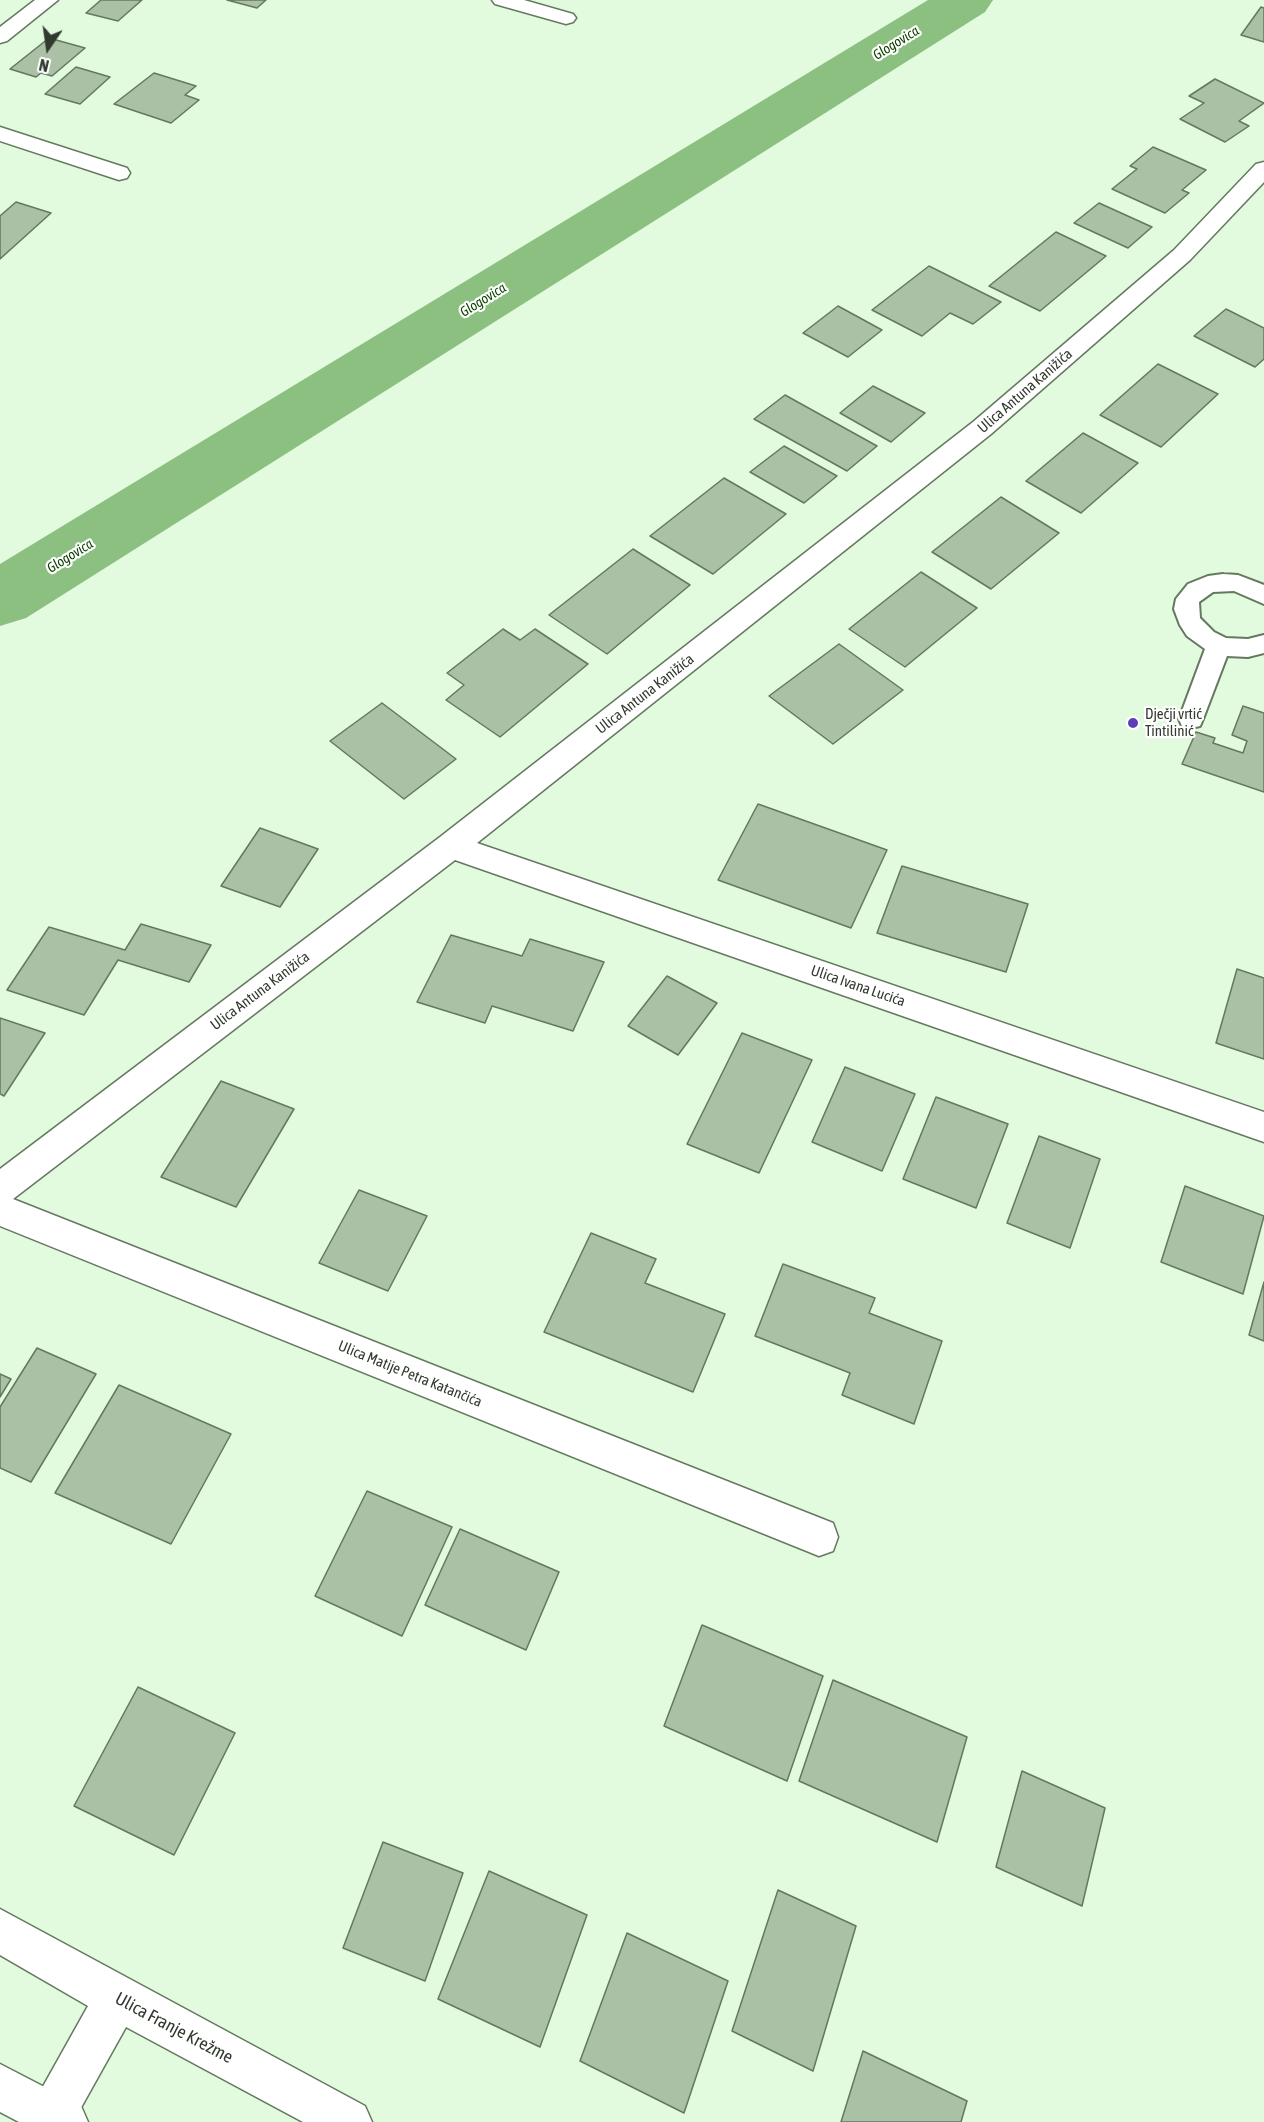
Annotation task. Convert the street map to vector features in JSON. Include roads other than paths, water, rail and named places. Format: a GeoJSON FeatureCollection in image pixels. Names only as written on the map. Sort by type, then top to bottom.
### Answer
{"type":"FeatureCollection","features":[{"type":"Feature","properties":{"kind":"street"},"geometry":{"type":"LineString","coordinates":[[0,36],[48,0]]}},
{"type":"Feature","properties":{"kind":"street"},"geometry":{"type":"LineString","coordinates":[[502,0],[566,18]]}},
{"type":"Feature","properties":{"kind":"street"},"geometry":{"type":"LineString","coordinates":[[0,134],[119,173]]}},
{"type":"Feature","properties":{"kind":"street","name":"Ulica Antuna Kanižića"},"geometry":{"type":"LineString","coordinates":[[0,1189],[451,846],[982,428],[1182,255],[1264,169]]}},
{"type":"Feature","properties":{"kind":"street","name":"Ulica Ivana Lucića"},"geometry":{"type":"LineString","coordinates":[[451,846],[1264,1127]]}},
{"type":"Feature","properties":{"kind":"street","name":"Ulica Matije Petra Katančića"},"geometry":{"type":"LineString","coordinates":[[0,1210],[819,1537]]}},
{"type":"Feature","properties":{"kind":"street","name":"Ulica Franje Krežme"},"geometry":{"type":"LineString","coordinates":[[0,1931],[117,1998],[349,2122]]}},
{"type":"Feature","properties":{"kind":"street"},"geometry":{"type":"LineString","coordinates":[[0,2087],[59,2118],[117,1998]]}},
{"type":"Feature","properties":{"kind":"lane"},"geometry":{"type":"LineString","coordinates":[[1264,595],[1238,583],[1208,584],[1196,590],[1188,599],[1186,609],[1188,619],[1195,630],[1219,645],[1234,649],[1264,644]]}},
{"type":"Feature","properties":{"kind":"lane"},"geometry":{"type":"LineString","coordinates":[[1191,719],[1219,645]]}},
{"type":"Feature","properties":{"kind":"waterway","name":"Glogovica"},"geometry":{"type":"LineString","coordinates":[[0,599],[966,0]]}},
{"type":"Feature","properties":{"kind":"place","name":"Dječji vrtić Tintilinić"},"geometry":{"type":"Point","coordinates":[1133,723]}}]}
